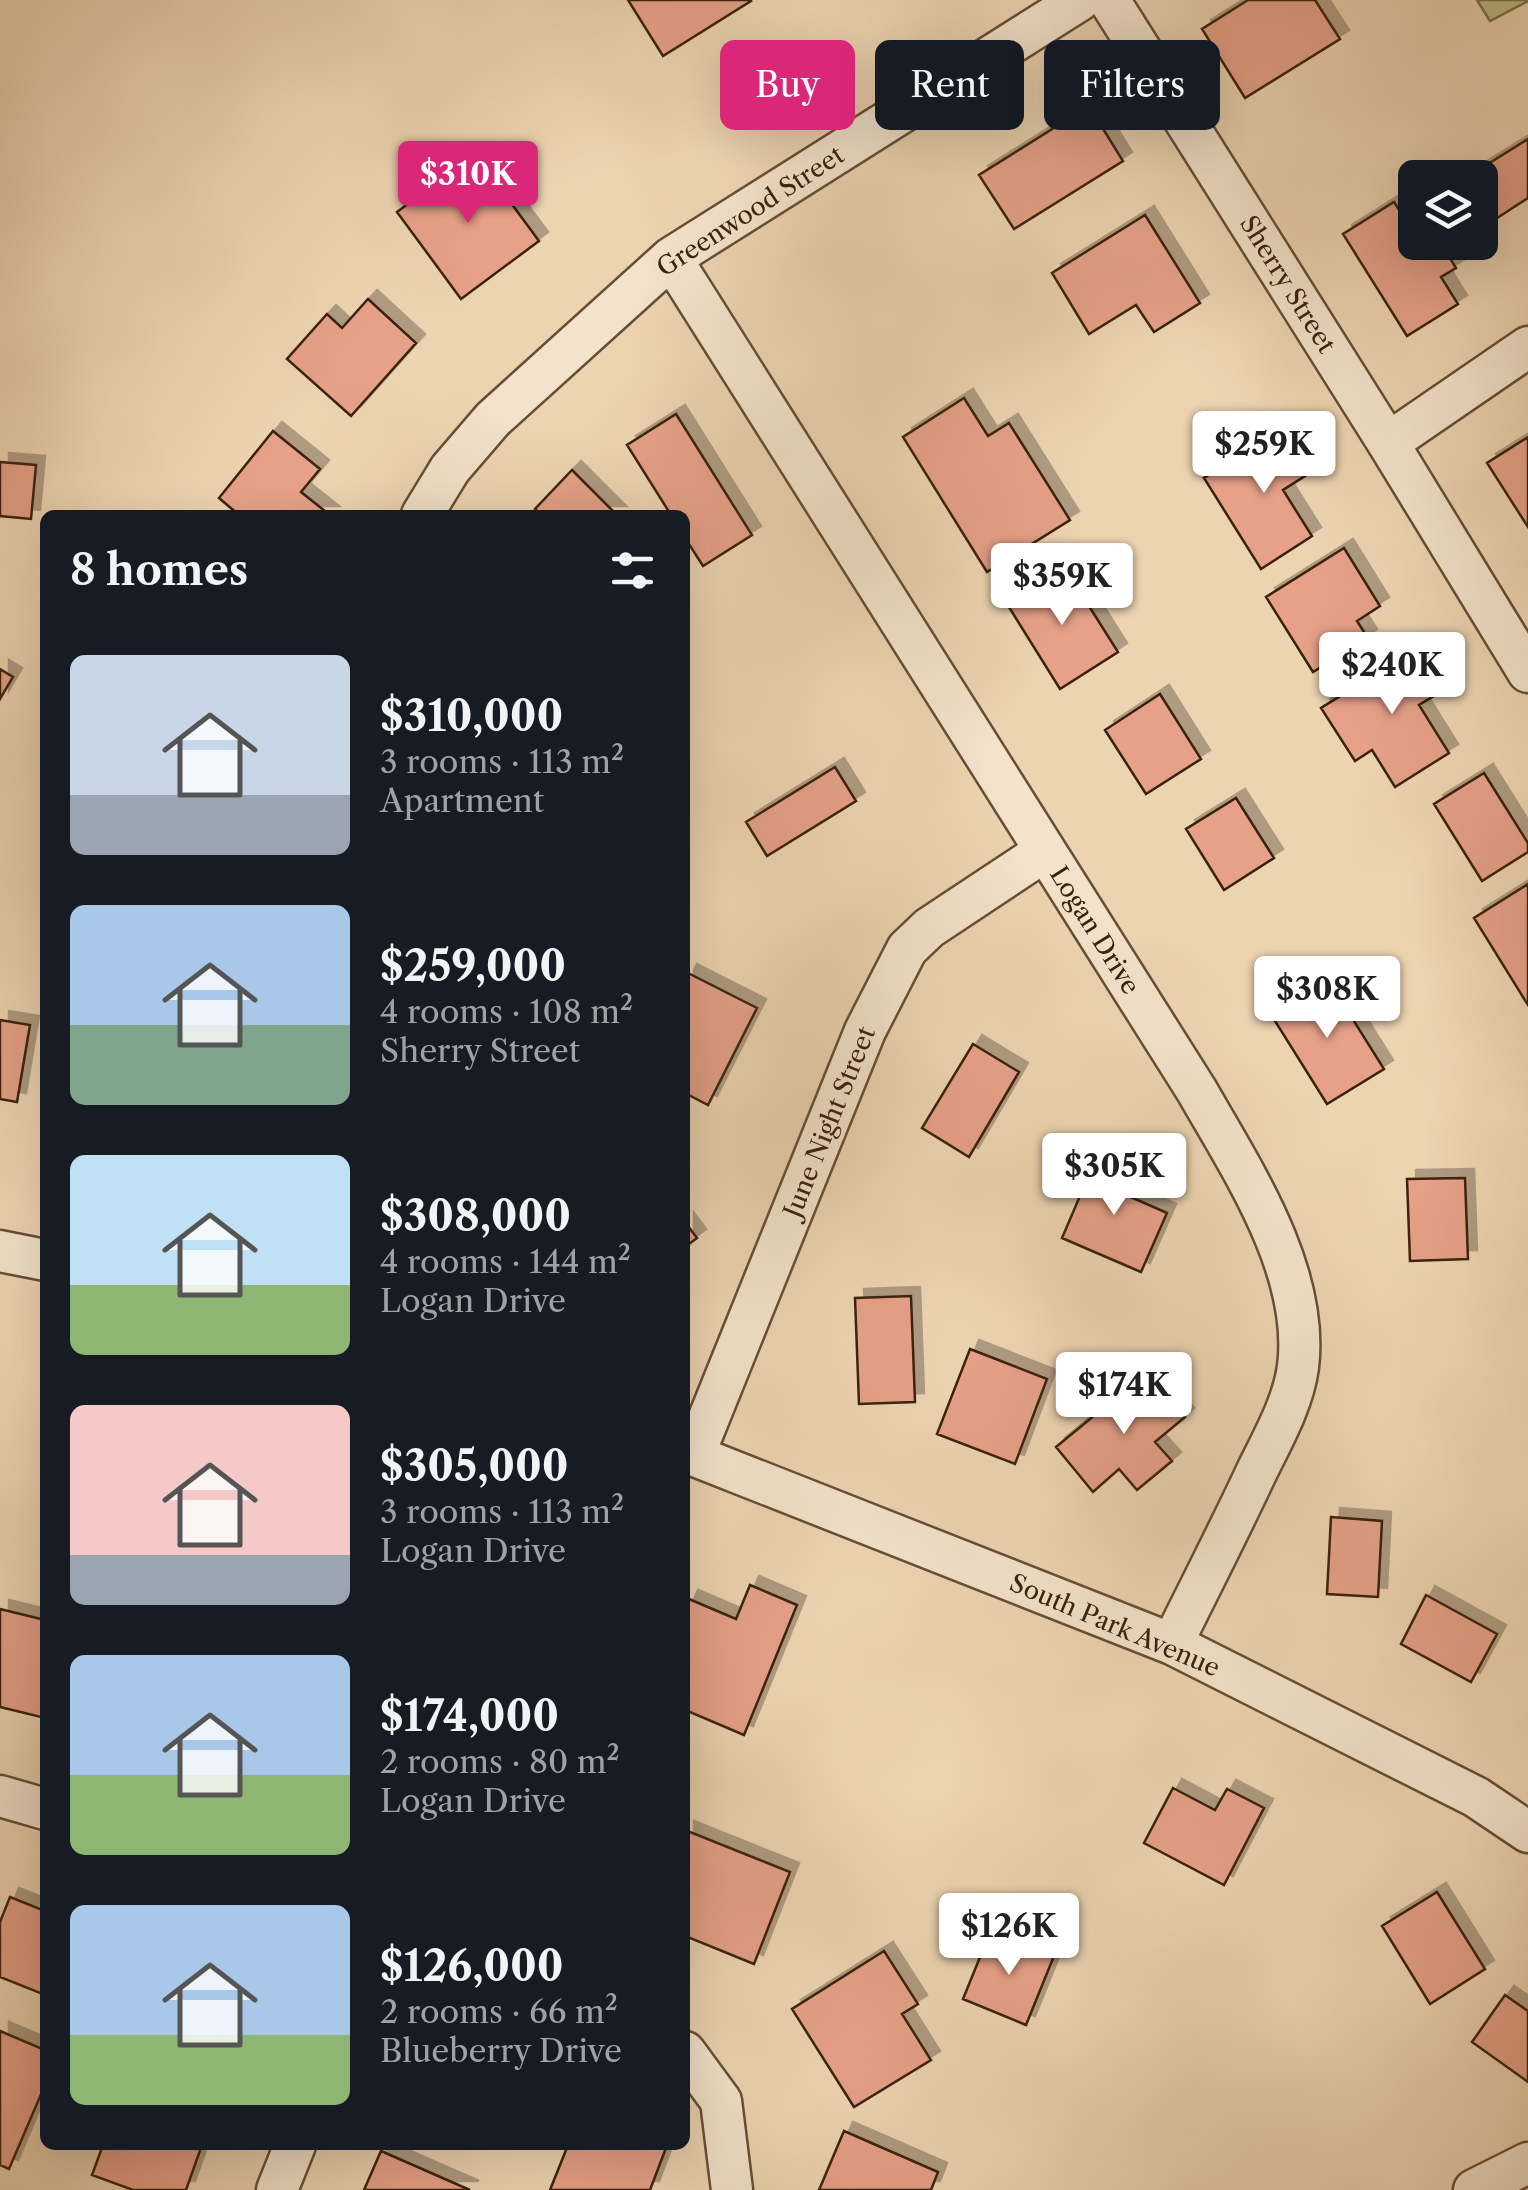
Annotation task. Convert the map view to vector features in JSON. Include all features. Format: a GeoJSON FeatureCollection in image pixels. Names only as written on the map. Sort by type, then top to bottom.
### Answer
{"type":"FeatureCollection","features":[{"type":"Feature","properties":{"kind":"street","name":"Greenwood Street"},"geometry":{"type":"LineString","coordinates":[[425,510],[450,469],[493,419],[671,258],[1080,0]]}},
{"type":"Feature","properties":{"kind":"street","name":"Sherry Street"},"geometry":{"type":"LineString","coordinates":[[1109,0],[1528,672]]}},
{"type":"Feature","properties":{"kind":"street","name":"Logan Drive"},"geometry":{"type":"LineString","coordinates":[[671,258],[1198,1091],[1263,1208],[1280,1250],[1296,1312],[1298,1367],[1283,1417],[1172,1644]]}},
{"type":"Feature","properties":{"kind":"street"},"geometry":{"type":"LineString","coordinates":[[1388,442],[1528,347]]}},
{"type":"Feature","properties":{"kind":"street","name":"June Night Street"},"geometry":{"type":"LineString","coordinates":[[690,1453],[865,1031],[907,949],[929,928],[1045,851]]}},
{"type":"Feature","properties":{"kind":"street"},"geometry":{"type":"LineString","coordinates":[[0,1251],[40,1259]]}},
{"type":"Feature","properties":{"kind":"street","name":"South Park Avenue"},"geometry":{"type":"LineString","coordinates":[[690,1453],[1172,1644],[1476,1797],[1528,1832]]}},
{"type":"Feature","properties":{"kind":"street"},"geometry":{"type":"LineString","coordinates":[[0,1796],[40,1808]]}},
{"type":"Feature","properties":{"kind":"street"},"geometry":{"type":"LineString","coordinates":[[690,2059],[721,2102],[732,2190]]}},
{"type":"Feature","properties":{"kind":"street"},"geometry":{"type":"LineString","coordinates":[[276,2190],[293,2150]]}},
{"type":"Feature","properties":{"kind":"street"},"geometry":{"type":"LineString","coordinates":[[1474,2190],[1528,2162]]}},
{"type":"Feature","properties":{"kind":"green space"},"geometry":{"type":"Polygon","coordinates":[[[1477,0],[1528,0],[1528,1],[1490,21],[1477,0]]]}},
{"type":"Feature","properties":{"kind":"building"},"geometry":{"type":"Polygon","coordinates":[[[628,0],[750,0],[751,1],[663,56],[628,0]]]}},
{"type":"Feature","properties":{"kind":"building"},"geometry":{"type":"Polygon","coordinates":[[[1248,0],[1315,0],[1340,39],[1245,98],[1220,58],[1220,40],[1209,40],[1202,29],[1248,0]]]}},
{"type":"Feature","properties":{"kind":"building"},"geometry":{"type":"Polygon","coordinates":[[[1051,130],[1104,130],[1123,161],[1014,229],[979,175],[1051,130]]]}},
{"type":"Feature","properties":{"kind":"building"},"geometry":{"type":"Polygon","coordinates":[[[1528,139],[1528,198],[1498,217],[1498,160],[1494,160],[1528,139]]]}},
{"type":"Feature","properties":{"kind":"building"},"geometry":{"type":"Polygon","coordinates":[[[475,154],[539,241],[461,299],[397,212],[475,154]]]}},
{"type":"Feature","properties":{"kind":"building"},"geometry":{"type":"Polygon","coordinates":[[[1394,202],[1398,208],[1398,260],[1451,260],[1456,268],[1441,277],[1458,304],[1407,336],[1343,234],[1394,202]]]}},
{"type":"Feature","properties":{"kind":"building"},"geometry":{"type":"Polygon","coordinates":[[[1145,215],[1200,303],[1154,332],[1136,305],[1089,334],[1052,273],[1145,215]]]}},
{"type":"Feature","properties":{"kind":"building"},"geometry":{"type":"Polygon","coordinates":[[[368,299],[416,343],[351,416],[287,359],[327,314],[342,328],[368,299]]]}},
{"type":"Feature","properties":{"kind":"building"},"geometry":{"type":"Polygon","coordinates":[[[964,398],[988,436],[1009,423],[1070,520],[987,572],[903,437],[964,398]]]}},
{"type":"Feature","properties":{"kind":"building"},"geometry":{"type":"Polygon","coordinates":[[[676,414],[752,535],[703,566],[690,546],[690,510],[668,510],[627,445],[676,414]]]}},
{"type":"Feature","properties":{"kind":"building"},"geometry":{"type":"Polygon","coordinates":[[[1285,427],[1313,471],[1283,490],[1312,536],[1261,569],[1204,478],[1285,427]]]}},
{"type":"Feature","properties":{"kind":"building"},"geometry":{"type":"Polygon","coordinates":[[[273,431],[320,469],[301,492],[324,510],[233,510],[219,498],[273,431]]]}},
{"type":"Feature","properties":{"kind":"building"},"geometry":{"type":"Polygon","coordinates":[[[1528,437],[1528,527],[1487,463],[1528,437]]]}},
{"type":"Feature","properties":{"kind":"building"},"geometry":{"type":"Polygon","coordinates":[[[0,462],[36,465],[31,519],[0,516],[0,462]]]}},
{"type":"Feature","properties":{"kind":"building"},"geometry":{"type":"Polygon","coordinates":[[[572,470],[612,510],[536,510],[572,470]]]}},
{"type":"Feature","properties":{"kind":"building"},"geometry":{"type":"Polygon","coordinates":[[[1344,548],[1380,606],[1357,621],[1368,638],[1313,672],[1266,597],[1344,548]]]}},
{"type":"Feature","properties":{"kind":"building"},"geometry":{"type":"Polygon","coordinates":[[[1065,568],[1118,652],[1060,689],[1007,604],[1065,568]]]}},
{"type":"Feature","properties":{"kind":"building"},"geometry":{"type":"Polygon","coordinates":[[[1421,646],[1447,688],[1419,705],[1449,753],[1395,787],[1372,750],[1355,761],[1321,708],[1421,646]]]}},
{"type":"Feature","properties":{"kind":"building"},"geometry":{"type":"Polygon","coordinates":[[[0,669],[13,677],[0,699],[0,669]]]}},
{"type":"Feature","properties":{"kind":"building"},"geometry":{"type":"Polygon","coordinates":[[[1160,694],[1201,759],[1146,794],[1105,730],[1160,694]]]}},
{"type":"Feature","properties":{"kind":"building"},"geometry":{"type":"Polygon","coordinates":[[[835,767],[856,801],[767,856],[746,822],[835,767]]]}},
{"type":"Feature","properties":{"kind":"building"},"geometry":{"type":"Polygon","coordinates":[[[1484,773],[1528,843],[1528,852],[1482,881],[1434,804],[1484,773]]]}},
{"type":"Feature","properties":{"kind":"building"},"geometry":{"type":"Polygon","coordinates":[[[1236,798],[1274,858],[1224,890],[1186,829],[1236,798]]]}},
{"type":"Feature","properties":{"kind":"building"},"geometry":{"type":"Polygon","coordinates":[[[1528,884],[1528,1005],[1474,918],[1528,884]]]}},
{"type":"Feature","properties":{"kind":"building"},"geometry":{"type":"Polygon","coordinates":[[[690,974],[757,1008],[708,1105],[690,1096],[690,974]]]}},
{"type":"Feature","properties":{"kind":"building"},"geometry":{"type":"Polygon","coordinates":[[[1327,978],[1384,1069],[1327,1104],[1270,1013],[1327,978]]]}},
{"type":"Feature","properties":{"kind":"building"},"geometry":{"type":"Polygon","coordinates":[[[0,1020],[30,1025],[17,1102],[0,1099],[0,1020]]]}},
{"type":"Feature","properties":{"kind":"building"},"geometry":{"type":"Polygon","coordinates":[[[973,1044],[1019,1072],[969,1157],[922,1128],[973,1044]]]}},
{"type":"Feature","properties":{"kind":"building"},"geometry":{"type":"Polygon","coordinates":[[[1097,1156],[1134,1171],[1124,1194],[1167,1213],[1141,1272],[1062,1238],[1097,1156]]]}},
{"type":"Feature","properties":{"kind":"building"},"geometry":{"type":"Polygon","coordinates":[[[1465,1178],[1468,1259],[1410,1261],[1407,1179],[1465,1178]]]}},
{"type":"Feature","properties":{"kind":"building"},"geometry":{"type":"Polygon","coordinates":[[[911,1296],[915,1402],[859,1404],[855,1298],[911,1296]]]}},
{"type":"Feature","properties":{"kind":"building"},"geometry":{"type":"Polygon","coordinates":[[[970,1349],[1047,1379],[1015,1464],[937,1434],[970,1349]]]}},
{"type":"Feature","properties":{"kind":"building"},"geometry":{"type":"Polygon","coordinates":[[[1147,1372],[1185,1417],[1155,1442],[1172,1461],[1137,1490],[1119,1469],[1093,1492],[1056,1447],[1147,1372]]]}},
{"type":"Feature","properties":{"kind":"building"},"geometry":{"type":"Polygon","coordinates":[[[1331,1517],[1382,1521],[1378,1597],[1327,1594],[1331,1517]]]}},
{"type":"Feature","properties":{"kind":"building"},"geometry":{"type":"Polygon","coordinates":[[[750,1585],[797,1605],[744,1735],[690,1712],[690,1599],[736,1619],[750,1585]]]}},
{"type":"Feature","properties":{"kind":"building"},"geometry":{"type":"Polygon","coordinates":[[[1426,1595],[1497,1634],[1471,1682],[1401,1644],[1426,1595]]]}},
{"type":"Feature","properties":{"kind":"building"},"geometry":{"type":"Polygon","coordinates":[[[0,1609],[40,1619],[40,1717],[0,1707],[0,1609]]]}},
{"type":"Feature","properties":{"kind":"building"},"geometry":{"type":"Polygon","coordinates":[[[1173,1788],[1215,1810],[1227,1789],[1264,1808],[1224,1885],[1144,1843],[1173,1788]]]}},
{"type":"Feature","properties":{"kind":"building"},"geometry":{"type":"Polygon","coordinates":[[[690,1832],[790,1872],[754,1964],[690,1938],[690,1832]]]}},
{"type":"Feature","properties":{"kind":"building"},"geometry":{"type":"Polygon","coordinates":[[[1437,1892],[1485,1969],[1430,2004],[1382,1926],[1437,1892]]]}},
{"type":"Feature","properties":{"kind":"building"},"geometry":{"type":"Polygon","coordinates":[[[10,1897],[40,1909],[40,1993],[0,1977],[0,1922],[10,1897]]]}},
{"type":"Feature","properties":{"kind":"building"},"geometry":{"type":"Polygon","coordinates":[[[991,1930],[1054,1956],[1026,2025],[963,1999],[991,1930]]]}},
{"type":"Feature","properties":{"kind":"building"},"geometry":{"type":"Polygon","coordinates":[[[884,1951],[918,2004],[902,2014],[931,2060],[854,2107],[792,2009],[884,1951]]]}},
{"type":"Feature","properties":{"kind":"building"},"geometry":{"type":"Polygon","coordinates":[[[1505,1995],[1528,2011],[1528,2082],[1472,2042],[1505,1995]]]}},
{"type":"Feature","properties":{"kind":"building"},"geometry":{"type":"Polygon","coordinates":[[[0,2031],[40,2048],[40,2097],[9,2169],[0,2165],[0,2031]]]}},
{"type":"Feature","properties":{"kind":"building"},"geometry":{"type":"Polygon","coordinates":[[[844,2131],[938,2172],[931,2190],[819,2190],[844,2131]]]}},
{"type":"Feature","properties":{"kind":"building"},"geometry":{"type":"Polygon","coordinates":[[[101,2150],[200,2150],[186,2190],[133,2190],[92,2175],[101,2150]]]}},
{"type":"Feature","properties":{"kind":"building"},"geometry":{"type":"Polygon","coordinates":[[[566,2150],[665,2150],[650,2190],[550,2190],[566,2150]]]}},
{"type":"Feature","properties":{"kind":"building"},"geometry":{"type":"Polygon","coordinates":[[[381,2151],[470,2190],[364,2190],[381,2151]]]}}]}
